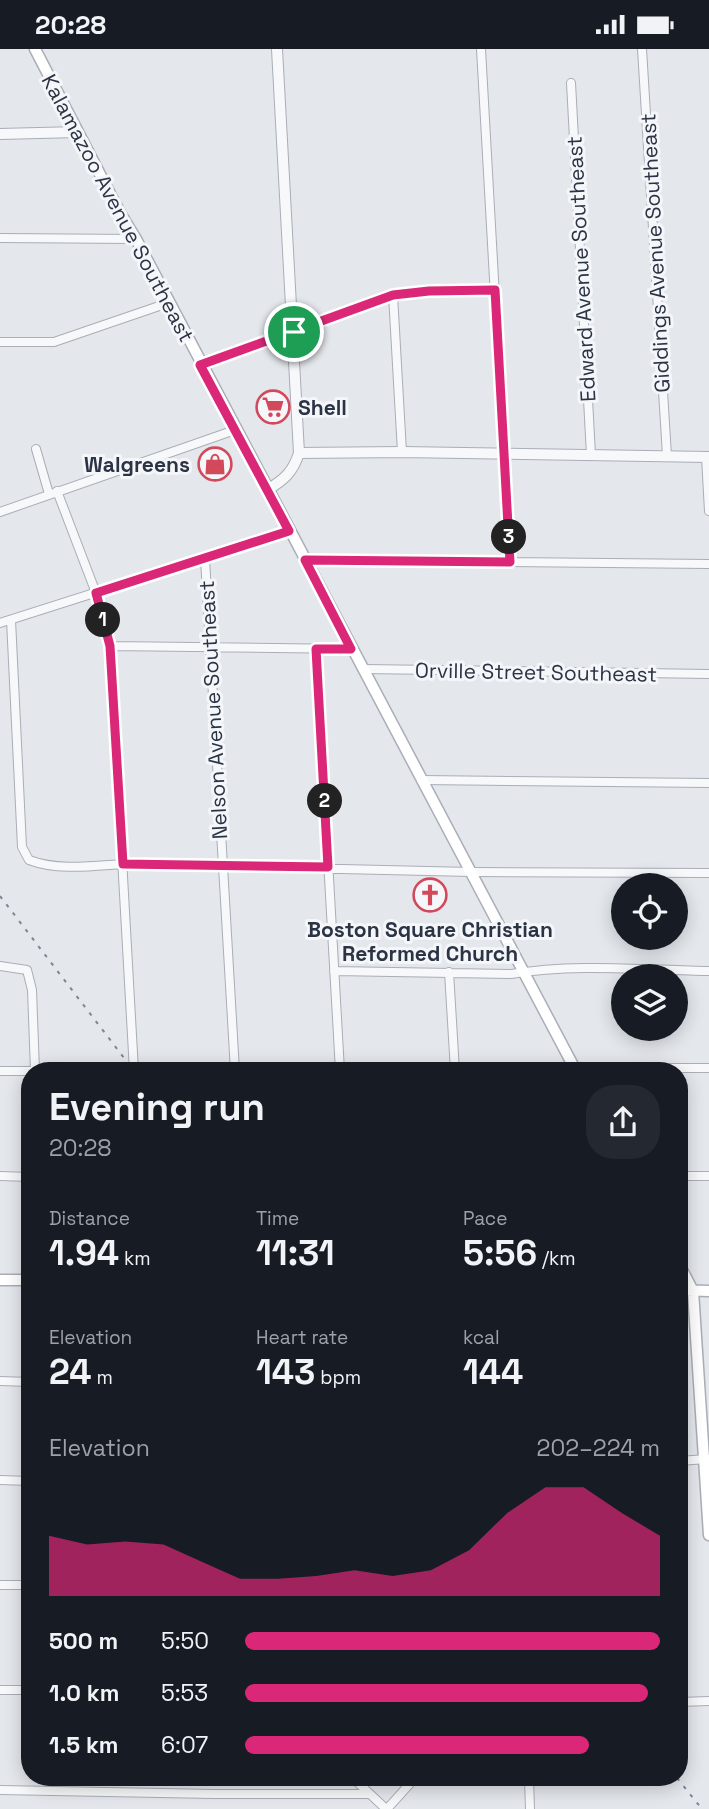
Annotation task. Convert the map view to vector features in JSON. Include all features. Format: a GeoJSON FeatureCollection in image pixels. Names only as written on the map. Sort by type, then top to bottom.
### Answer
{"type":"FeatureCollection","features":[{"type":"Feature","properties":{"kind":"main road","name":"Kalamazoo Avenue Southeast"},"geometry":{"type":"LineString","coordinates":[[35,49],[571,1062]]}},
{"type":"Feature","properties":{"kind":"main road"},"geometry":{"type":"LineString","coordinates":[[0,1280],[21,1280]]}},
{"type":"Feature","properties":{"kind":"main road"},"geometry":{"type":"LineString","coordinates":[[688,1281],[693,1291],[703,1373],[709,1535]]}},
{"type":"Feature","properties":{"kind":"main road"},"geometry":{"type":"LineString","coordinates":[[688,1291],[709,1291]]}},
{"type":"Feature","properties":{"kind":"street"},"geometry":{"type":"LineString","coordinates":[[267,490],[283,481],[294,469],[299,453],[277,49]]}},
{"type":"Feature","properties":{"kind":"street"},"geometry":{"type":"LineString","coordinates":[[481,49],[510,562]]}},
{"type":"Feature","properties":{"kind":"street","name":"Giddings Avenue Southeast"},"geometry":{"type":"LineString","coordinates":[[642,49],[667,456]]}},
{"type":"Feature","properties":{"kind":"street","name":"Edward Avenue Southeast"},"geometry":{"type":"LineString","coordinates":[[571,83],[591,455]]}},
{"type":"Feature","properties":{"kind":"street"},"geometry":{"type":"LineString","coordinates":[[0,134],[78,132]]}},
{"type":"Feature","properties":{"kind":"street"},"geometry":{"type":"LineString","coordinates":[[0,238],[136,239]]}},
{"type":"Feature","properties":{"kind":"street"},"geometry":{"type":"LineString","coordinates":[[200,365],[393,295],[429,291],[495,290]]}},
{"type":"Feature","properties":{"kind":"street"},"geometry":{"type":"LineString","coordinates":[[393,295],[402,452]]}},
{"type":"Feature","properties":{"kind":"street"},"geometry":{"type":"LineString","coordinates":[[0,342],[61,340],[168,303]]}},
{"type":"Feature","properties":{"kind":"street"},"geometry":{"type":"LineString","coordinates":[[0,512],[235,430]]}},
{"type":"Feature","properties":{"kind":"street"},"geometry":{"type":"LineString","coordinates":[[36,449],[96,593],[110,646],[134,1062]]}},
{"type":"Feature","properties":{"kind":"street"},"geometry":{"type":"LineString","coordinates":[[299,453],[708,457],[709,511]]}},
{"type":"Feature","properties":{"kind":"street"},"geometry":{"type":"LineString","coordinates":[[0,623],[289,531]]}},
{"type":"Feature","properties":{"kind":"street","name":"Nelson Avenue Southeast"},"geometry":{"type":"LineString","coordinates":[[205,559],[233,1062]]}},
{"type":"Feature","properties":{"kind":"street"},"geometry":{"type":"LineString","coordinates":[[305,560],[709,564]]}},
{"type":"Feature","properties":{"kind":"street"},"geometry":{"type":"LineString","coordinates":[[11,620],[22,847],[29,860],[39,864],[709,873]]}},
{"type":"Feature","properties":{"kind":"street"},"geometry":{"type":"LineString","coordinates":[[110,646],[351,649]]}},
{"type":"Feature","properties":{"kind":"street"},"geometry":{"type":"LineString","coordinates":[[316,649],[339,1062]]}},
{"type":"Feature","properties":{"kind":"street","name":"Orville Street Southeast"},"geometry":{"type":"LineString","coordinates":[[363,670],[514,667],[709,674]]}},
{"type":"Feature","properties":{"kind":"street"},"geometry":{"type":"LineString","coordinates":[[421,780],[709,783]]}},
{"type":"Feature","properties":{"kind":"street"},"geometry":{"type":"LineString","coordinates":[[0,966],[27,971],[32,991],[35,1062]]}},
{"type":"Feature","properties":{"kind":"street"},"geometry":{"type":"LineString","coordinates":[[334,971],[511,974],[558,969],[709,971]]}},
{"type":"Feature","properties":{"kind":"street"},"geometry":{"type":"LineString","coordinates":[[449,972],[454,1062]]}},
{"type":"Feature","properties":{"kind":"street"},"geometry":{"type":"LineString","coordinates":[[688,1068],[709,1068]]}},
{"type":"Feature","properties":{"kind":"street"},"geometry":{"type":"LineString","coordinates":[[0,1071],[21,1071]]}},
{"type":"Feature","properties":{"kind":"street"},"geometry":{"type":"LineString","coordinates":[[0,1176],[21,1177]]}},
{"type":"Feature","properties":{"kind":"street"},"geometry":{"type":"LineString","coordinates":[[688,1176],[709,1176]]}},
{"type":"Feature","properties":{"kind":"street"},"geometry":{"type":"LineString","coordinates":[[0,1381],[21,1382]]}},
{"type":"Feature","properties":{"kind":"street"},"geometry":{"type":"LineString","coordinates":[[688,1460],[707,1459]]}},
{"type":"Feature","properties":{"kind":"street"},"geometry":{"type":"LineString","coordinates":[[0,1481],[21,1481]]}},
{"type":"Feature","properties":{"kind":"street"},"geometry":{"type":"LineString","coordinates":[[0,1585],[21,1585]]}},
{"type":"Feature","properties":{"kind":"street"},"geometry":{"type":"LineString","coordinates":[[0,1690],[21,1690]]}},
{"type":"Feature","properties":{"kind":"street"},"geometry":{"type":"LineString","coordinates":[[688,1701],[709,1700]]}},
{"type":"Feature","properties":{"kind":"street"},"geometry":{"type":"LineString","coordinates":[[361,1786],[387,1809],[408,1786]]}},
{"type":"Feature","properties":{"kind":"street"},"geometry":{"type":"LineString","coordinates":[[529,1786],[530,1809]]}},
{"type":"Feature","properties":{"kind":"street"},"geometry":{"type":"LineString","coordinates":[[0,1790],[369,1794]]}},
{"type":"Feature","properties":{"kind":"railway"},"geometry":{"type":"LineString","coordinates":[[0,896],[127,1062]]}},
{"type":"Feature","properties":{"kind":"railway"},"geometry":{"type":"LineString","coordinates":[[683,1786],[702,1809]]}},
{"type":"Feature","properties":{"kind":"place","name":"Shell"},"geometry":{"type":"Point","coordinates":[273,407]}},
{"type":"Feature","properties":{"kind":"place","name":"Walgreens"},"geometry":{"type":"Point","coordinates":[215,464]}},
{"type":"Feature","properties":{"kind":"place","name":"Boston Square Christian Reformed Church"},"geometry":{"type":"Point","coordinates":[430,895]}},
{"type":"Feature","properties":{"kind":"route"},"geometry":{"type":"LineString","coordinates":[[495,290],[510,562],[305,560],[351,649],[316,649],[328,867],[123,864],[110,646],[96,593],[289,531],[200,365],[294,332],[393,295],[429,291],[495,290]]}}]}
